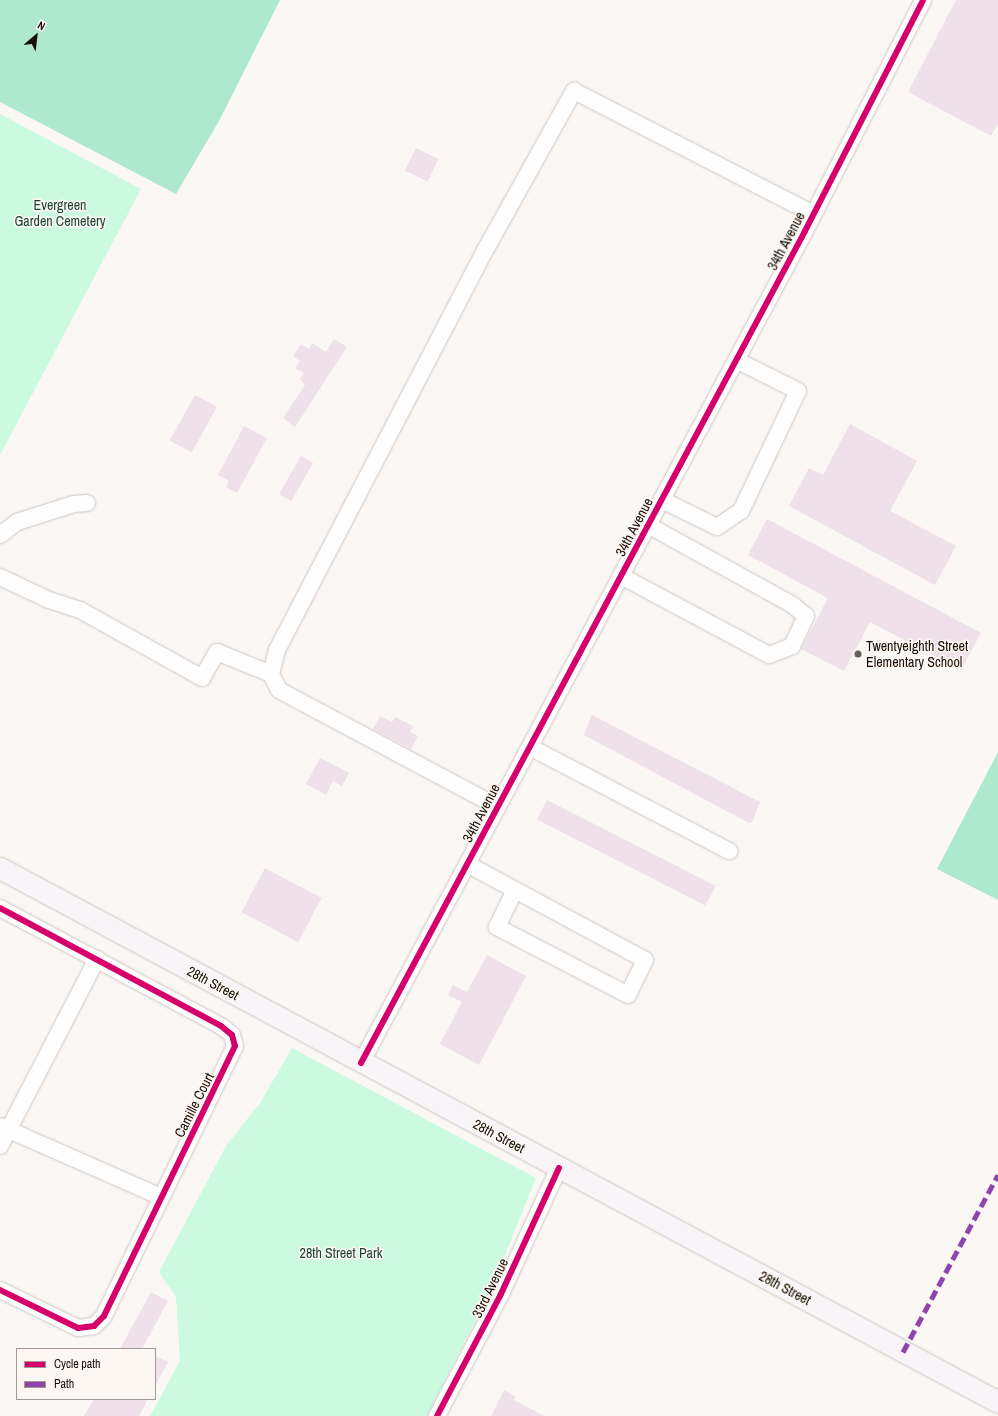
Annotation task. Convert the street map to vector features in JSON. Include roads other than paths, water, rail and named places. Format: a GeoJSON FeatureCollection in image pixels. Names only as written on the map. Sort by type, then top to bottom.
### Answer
{"type":"FeatureCollection","features":[{"type":"Feature","properties":{"kind":"main road","name":"28th Street"},"geometry":{"type":"LineString","coordinates":[[0,868],[998,1402]]}},
{"type":"Feature","properties":{"kind":"street","name":"34th Avenue"},"geometry":{"type":"LineString","coordinates":[[362,1063],[814,214],[923,0]]}},
{"type":"Feature","properties":{"kind":"street"},"geometry":{"type":"LineString","coordinates":[[498,806],[279,690],[271,674],[277,650],[487,247],[574,91],[814,214]]}},
{"type":"Feature","properties":{"kind":"street"},"geometry":{"type":"LineString","coordinates":[[662,500],[717,527],[740,511],[798,391],[736,360]]}},
{"type":"Feature","properties":{"kind":"street"},"geometry":{"type":"LineString","coordinates":[[0,536],[18,522],[74,504],[87,503]]}},
{"type":"Feature","properties":{"kind":"street"},"geometry":{"type":"LineString","coordinates":[[621,576],[769,655],[792,646],[806,616],[791,604],[648,525]]}},
{"type":"Feature","properties":{"kind":"street"},"geometry":{"type":"LineString","coordinates":[[0,577],[49,600],[80,610],[202,678],[217,652],[271,674]]}},
{"type":"Feature","properties":{"kind":"street"},"geometry":{"type":"LineString","coordinates":[[530,747],[729,851]]}},
{"type":"Feature","properties":{"kind":"street"},"geometry":{"type":"LineString","coordinates":[[467,864],[645,960],[628,995],[497,927],[515,890]]}},
{"type":"Feature","properties":{"kind":"street","name":"Camille Court"},"geometry":{"type":"LineString","coordinates":[[0,908],[220,1026],[232,1035],[235,1046],[104,1316],[94,1326],[78,1328],[0,1290]]}},
{"type":"Feature","properties":{"kind":"street"},"geometry":{"type":"LineString","coordinates":[[0,1146],[4,1128],[97,959]]}},
{"type":"Feature","properties":{"kind":"street"},"geometry":{"type":"LineString","coordinates":[[4,1128],[161,1197]]}},
{"type":"Feature","properties":{"kind":"street","name":"33rd Avenue"},"geometry":{"type":"LineString","coordinates":[[438,1416],[500,1296],[559,1168]]}},
{"type":"Feature","properties":{"kind":"place","name":"Twentyeighth Street Elementary School"},"geometry":{"type":"Point","coordinates":[858,654]}},
{"type":"Feature","properties":{"kind":"park label","name":"Evergreen Garden Cemetery"},"geometry":{"type":"Point","coordinates":[60,214]}},
{"type":"Feature","properties":{"kind":"park label","name":"28th Street Park"},"geometry":{"type":"Point","coordinates":[341,1253]}}]}
